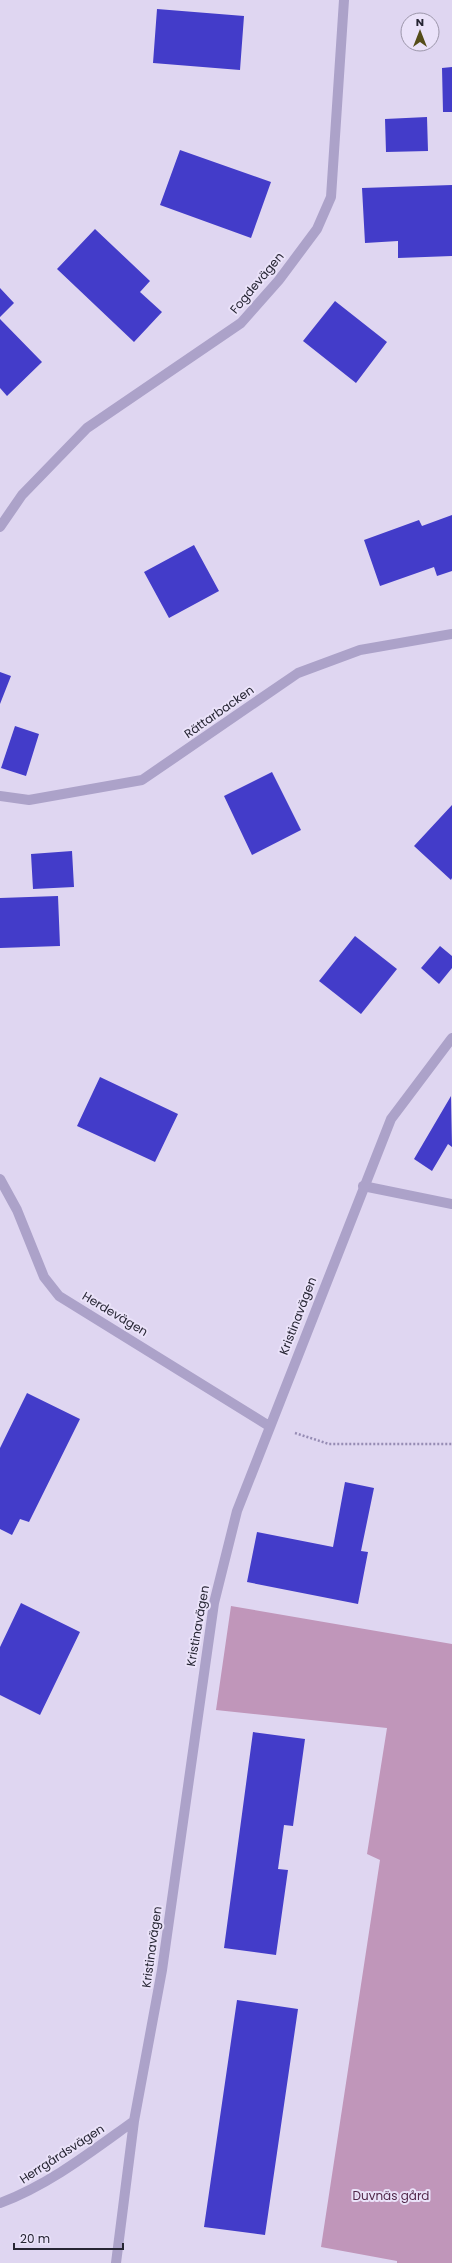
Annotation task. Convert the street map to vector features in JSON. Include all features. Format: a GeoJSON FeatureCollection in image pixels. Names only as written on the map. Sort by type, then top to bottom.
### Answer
{"type":"FeatureCollection","features":[{"type":"Feature","properties":{"kind":"street","name":"Fogdevägen"},"geometry":{"type":"LineString","coordinates":[[0,527],[22,495],[87,428],[241,323],[279,280],[317,229],[331,197],[344,0]]}},
{"type":"Feature","properties":{"kind":"street","name":"Rättarbacken"},"geometry":{"type":"LineString","coordinates":[[0,796],[29,800],[142,780],[298,673],[360,650],[442,637],[452,634]]}},
{"type":"Feature","properties":{"kind":"street","name":"Kristinavägen"},"geometry":{"type":"LineString","coordinates":[[116,2263],[134,2121],[162,1970],[214,1603],[237,1511],[363,1186],[391,1119],[452,1038]]}},
{"type":"Feature","properties":{"kind":"street","name":"Herdevägen"},"geometry":{"type":"LineString","coordinates":[[0,1179],[17,1210],[44,1277],[59,1296],[269,1426]]}},
{"type":"Feature","properties":{"kind":"street"},"geometry":{"type":"LineString","coordinates":[[363,1186],[452,1204]]}},
{"type":"Feature","properties":{"kind":"street","name":"Herrgårdsvägen"},"geometry":{"type":"LineString","coordinates":[[0,2203],[23,2194],[134,2121]]}},
{"type":"Feature","properties":{"kind":"path"},"geometry":{"type":"LineString","coordinates":[[269,1426],[329,1444],[452,1444]]}},
{"type":"Feature","properties":{"kind":"green space","name":"Duvnäs gård"},"geometry":{"type":"Polygon","coordinates":[[[231,1606],[452,1644],[452,2263],[397,2263],[397,2261],[321,2247],[380,1860],[367,1854],[387,1728],[216,1710],[231,1606]]]}},
{"type":"Feature","properties":{"kind":"building"},"geometry":{"type":"Polygon","coordinates":[[[157,9],[244,16],[240,70],[153,63],[157,9]]]}},
{"type":"Feature","properties":{"kind":"building"},"geometry":{"type":"Polygon","coordinates":[[[452,67],[452,112],[443,112],[442,68],[452,67]]]}},
{"type":"Feature","properties":{"kind":"building"},"geometry":{"type":"Polygon","coordinates":[[[427,117],[428,151],[386,152],[385,119],[427,117]]]}},
{"type":"Feature","properties":{"kind":"building"},"geometry":{"type":"Polygon","coordinates":[[[180,150],[271,182],[251,238],[160,205],[180,150]]]}},
{"type":"Feature","properties":{"kind":"building"},"geometry":{"type":"Polygon","coordinates":[[[452,185],[452,256],[398,258],[398,241],[365,243],[362,188],[452,185]]]}},
{"type":"Feature","properties":{"kind":"building"},"geometry":{"type":"Polygon","coordinates":[[[95,229],[150,281],[140,292],[162,312],[134,342],[57,269],[95,229]]]}},
{"type":"Feature","properties":{"kind":"building"},"geometry":{"type":"Polygon","coordinates":[[[0,288],[14,303],[0,317],[0,288]]]}},
{"type":"Feature","properties":{"kind":"building"},"geometry":{"type":"Polygon","coordinates":[[[335,301],[387,342],[356,383],[303,341],[335,301]]]}},
{"type":"Feature","properties":{"kind":"building"},"geometry":{"type":"Polygon","coordinates":[[[0,319],[42,362],[7,396],[0,388],[0,319]]]}},
{"type":"Feature","properties":{"kind":"building"},"geometry":{"type":"Polygon","coordinates":[[[452,515],[452,571],[437,576],[434,567],[380,586],[364,540],[419,520],[422,526],[452,515]]]}},
{"type":"Feature","properties":{"kind":"building"},"geometry":{"type":"Polygon","coordinates":[[[194,545],[219,591],[169,618],[144,572],[194,545]]]}},
{"type":"Feature","properties":{"kind":"building"},"geometry":{"type":"Polygon","coordinates":[[[0,672],[11,676],[0,704],[0,672]]]}},
{"type":"Feature","properties":{"kind":"building"},"geometry":{"type":"Polygon","coordinates":[[[15,726],[39,734],[26,776],[1,768],[15,726]]]}},
{"type":"Feature","properties":{"kind":"building"},"geometry":{"type":"Polygon","coordinates":[[[272,772],[301,830],[252,855],[224,796],[272,772]]]}},
{"type":"Feature","properties":{"kind":"building"},"geometry":{"type":"Polygon","coordinates":[[[452,805],[452,878],[451,880],[414,846],[452,805]]]}},
{"type":"Feature","properties":{"kind":"building"},"geometry":{"type":"Polygon","coordinates":[[[72,851],[74,887],[33,889],[31,854],[72,851]]]}},
{"type":"Feature","properties":{"kind":"building"},"geometry":{"type":"Polygon","coordinates":[[[58,896],[60,946],[0,948],[0,898],[58,896]]]}},
{"type":"Feature","properties":{"kind":"building"},"geometry":{"type":"Polygon","coordinates":[[[355,936],[397,969],[361,1014],[319,981],[355,936]]]}},
{"type":"Feature","properties":{"kind":"building"},"geometry":{"type":"Polygon","coordinates":[[[440,946],[452,956],[452,968],[439,984],[421,968],[440,946]]]}},
{"type":"Feature","properties":{"kind":"building"},"geometry":{"type":"Polygon","coordinates":[[[100,1077],[178,1114],[155,1162],[77,1126],[100,1077]]]}},
{"type":"Feature","properties":{"kind":"building"},"geometry":{"type":"Polygon","coordinates":[[[451,1096],[452,1147],[448,1144],[432,1171],[414,1159],[451,1096]]]}},
{"type":"Feature","properties":{"kind":"building"},"geometry":{"type":"Polygon","coordinates":[[[27,1393],[80,1419],[29,1522],[20,1519],[12,1535],[0,1529],[0,1448],[27,1393]]]}},
{"type":"Feature","properties":{"kind":"building"},"geometry":{"type":"Polygon","coordinates":[[[345,1482],[374,1488],[361,1551],[368,1552],[358,1604],[247,1582],[257,1532],[333,1547],[345,1482]]]}},
{"type":"Feature","properties":{"kind":"building"},"geometry":{"type":"Polygon","coordinates":[[[21,1603],[80,1632],[40,1715],[0,1695],[0,1647],[21,1603]]]}},
{"type":"Feature","properties":{"kind":"building"},"geometry":{"type":"Polygon","coordinates":[[[253,1732],[305,1739],[293,1826],[284,1825],[278,1869],[288,1870],[276,1955],[224,1948],[253,1732]]]}},
{"type":"Feature","properties":{"kind":"building"},"geometry":{"type":"Polygon","coordinates":[[[237,2000],[298,2009],[265,2235],[204,2227],[237,2000]]]}}]}
